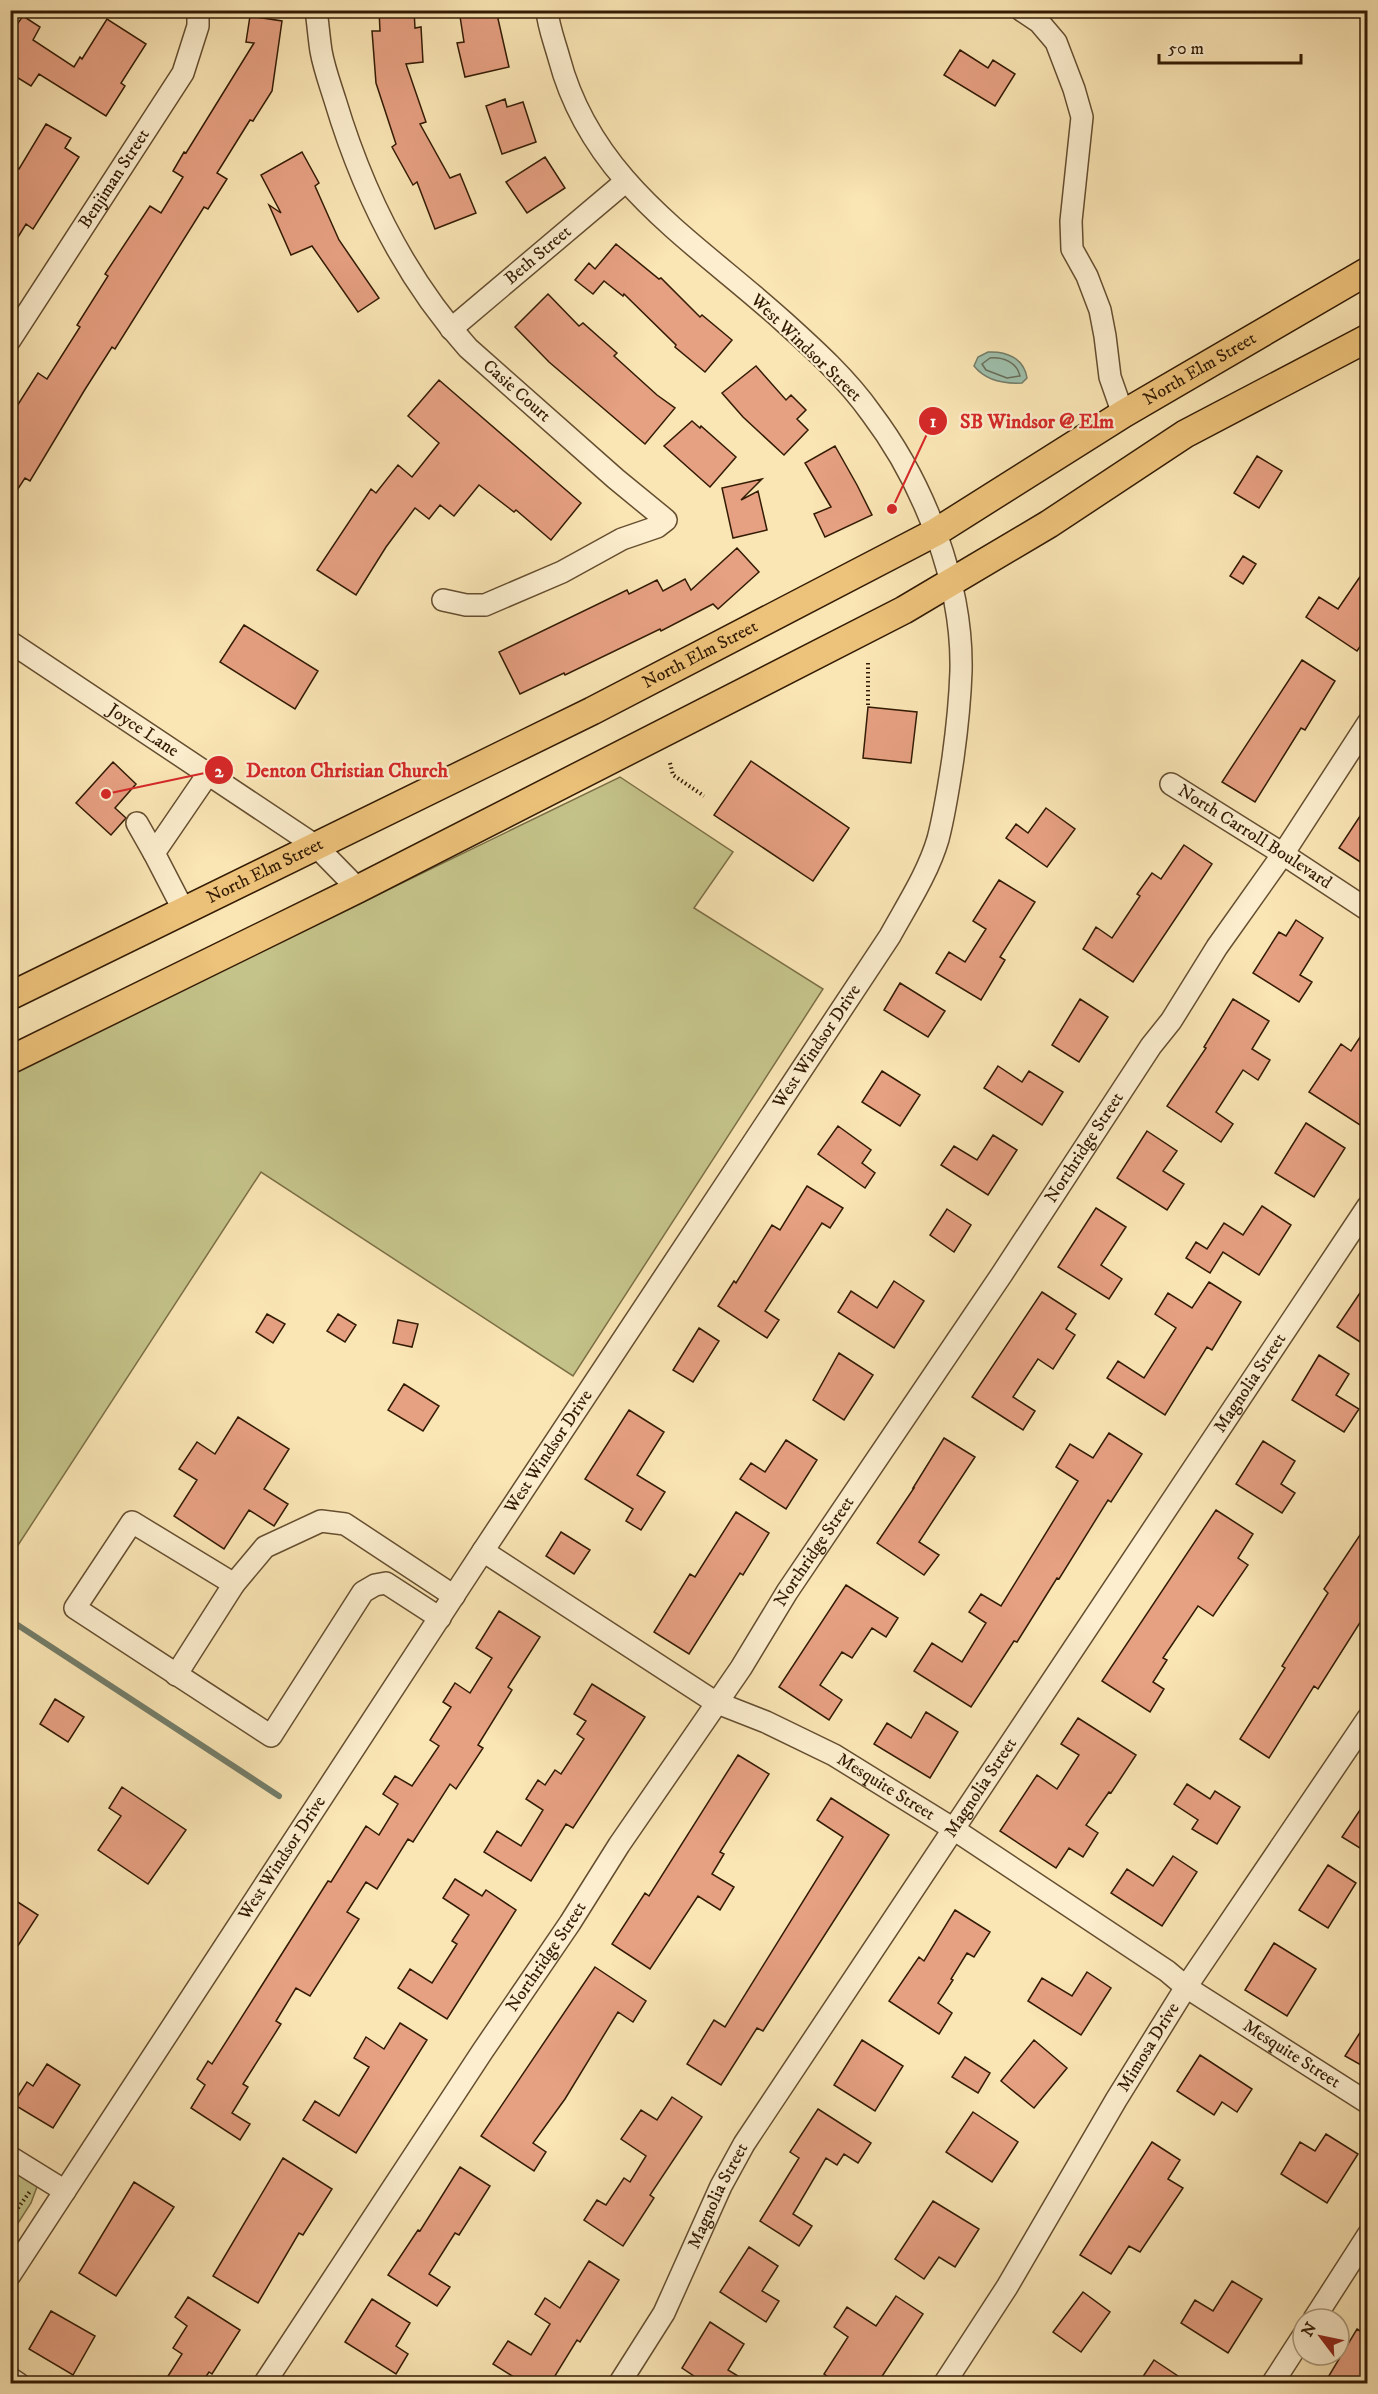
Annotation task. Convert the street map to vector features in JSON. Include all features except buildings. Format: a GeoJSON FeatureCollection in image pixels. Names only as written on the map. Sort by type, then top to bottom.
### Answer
{"type":"FeatureCollection","features":[{"type":"Feature","properties":{"kind":"main road","name":"North Elm Street"},"geometry":{"type":"LineString","coordinates":[[10,996],[592,711],[936,532],[1124,414],[1368,271]]}},
{"type":"Feature","properties":{"kind":"main road"},"geometry":{"type":"LineString","coordinates":[[10,1060],[358,889],[904,610],[1049,524],[1185,434],[1368,338]]}},
{"type":"Feature","properties":{"kind":"street","name":"Benjiman Street"},"geometry":{"type":"LineString","coordinates":[[10,340],[183,73],[198,26],[198,10]]}},
{"type":"Feature","properties":{"kind":"street","name":"Casie Court"},"geometry":{"type":"LineString","coordinates":[[316,10],[321,54],[342,123],[383,223],[420,287],[468,348],[615,479],[666,520],[657,527],[622,539],[562,572],[485,605],[466,605],[443,600]]}},
{"type":"Feature","properties":{"kind":"street"},"geometry":{"type":"LineString","coordinates":[[548,10],[563,74],[579,114],[598,147],[625,182]]}},
{"type":"Feature","properties":{"kind":"street"},"geometry":{"type":"LineString","coordinates":[[1021,10],[1039,22],[1056,42],[1082,117],[1071,221],[1072,249],[1087,276],[1100,309],[1110,377],[1124,414]]}},
{"type":"Feature","properties":{"kind":"street","name":"Beth Street"},"geometry":{"type":"LineString","coordinates":[[451,329],[625,182]]}},
{"type":"Feature","properties":{"kind":"street","name":"West Windsor Street"},"geometry":{"type":"LineString","coordinates":[[625,182],[646,204],[784,322],[839,375],[872,413],[899,457],[936,532],[950,584]]}},
{"type":"Feature","properties":{"kind":"street","name":"West Windsor Drive"},"geometry":{"type":"LineString","coordinates":[[10,2275],[483,1551],[890,936],[919,885],[938,841],[947,798],[958,721],[961,669],[956,609],[950,584]]}},
{"type":"Feature","properties":{"kind":"street","name":"Joyce Lane"},"geometry":{"type":"LineString","coordinates":[[10,642],[316,846],[358,889]]}},
{"type":"Feature","properties":{"kind":"street","name":"Northridge Street"},"geometry":{"type":"LineString","coordinates":[[264,2384],[715,1702],[741,1668],[787,1592],[1002,1274],[1151,1046],[1171,1021],[1217,947],[1283,854],[1368,723]]}},
{"type":"Feature","properties":{"kind":"street"},"geometry":{"type":"LineString","coordinates":[[154,853],[208,774]]}},
{"type":"Feature","properties":{"kind":"street","name":"North Carroll Boulevard"},"geometry":{"type":"LineString","coordinates":[[1171,784],[1368,910]]}},
{"type":"Feature","properties":{"kind":"street"},"geometry":{"type":"LineString","coordinates":[[137,823],[184,911]]}},
{"type":"Feature","properties":{"kind":"street","name":"Magnolia Street"},"geometry":{"type":"LineString","coordinates":[[619,2384],[664,2313],[721,2186],[744,2144],[952,1828],[1086,1632],[1257,1370],[1368,1206]]}},
{"type":"Feature","properties":{"kind":"street"},"geometry":{"type":"LineString","coordinates":[[176,1675],[234,1584],[265,1546],[321,1521],[345,1524],[454,1596]]}},
{"type":"Feature","properties":{"kind":"street"},"geometry":{"type":"LineString","coordinates":[[234,1584],[132,1522],[75,1608],[271,1736],[363,1592],[375,1585],[386,1583],[440,1618]]}},
{"type":"Feature","properties":{"kind":"street","name":"Mesquite Street"},"geometry":{"type":"LineString","coordinates":[[483,1551],[715,1702],[766,1722],[834,1755],[952,1828],[1167,1971],[1186,1987],[1368,2103]]}},
{"type":"Feature","properties":{"kind":"street","name":"Mimosa Drive"},"geometry":{"type":"LineString","coordinates":[[944,2384],[1007,2287],[1110,2109],[1186,1987],[1368,1718]]}},
{"type":"Feature","properties":{"kind":"street"},"geometry":{"type":"LineString","coordinates":[[10,2157],[65,2191]]}},
{"type":"Feature","properties":{"kind":"street"},"geometry":{"type":"LineString","coordinates":[[1322,2307],[1368,2235]]}},
{"type":"Feature","properties":{"kind":"street"},"geometry":{"type":"LineString","coordinates":[[1272,2384],[1291,2355]]}},
{"type":"Feature","properties":{"kind":"street"},"geometry":{"type":"LineString","coordinates":[[10,2378],[19,2384]]}},
{"type":"Feature","properties":{"kind":"path"},"geometry":{"type":"LineString","coordinates":[[868,663],[868,707]]}},
{"type":"Feature","properties":{"kind":"path"},"geometry":{"type":"LineString","coordinates":[[669,763],[674,776],[704,796]]}},
{"type":"Feature","properties":{"kind":"path"},"geometry":{"type":"LineString","coordinates":[[10,2218],[32,2188]]}},
{"type":"Feature","properties":{"kind":"shaded area"},"geometry":{"type":"Polygon","coordinates":[[[620,777],[733,852],[694,908],[823,989],[573,1376],[261,1172],[11,1556],[11,1073],[620,777]]]}},
{"type":"Feature","properties":{"kind":"shaded area"},"geometry":{"type":"Polygon","coordinates":[[[11,2158],[41,2176],[31,2203],[11,2234],[11,2158]]]}},
{"type":"Feature","properties":{"kind":"water"},"geometry":{"type":"Polygon","coordinates":[[[988,352],[1013,357],[1022,365],[1027,378],[1022,383],[1009,383],[984,375],[974,366],[978,357],[988,352]]]}},
{"type":"Feature","properties":{"kind":"waterway"},"geometry":{"type":"LineString","coordinates":[[10,1620],[279,1796]]}},
{"type":"Feature","properties":{"kind":"place","name":"SB Windsor @ Elm"},"geometry":{"type":"Point","coordinates":[892,509]}},
{"type":"Feature","properties":{"kind":"place","name":"Denton Christian Church"},"geometry":{"type":"Point","coordinates":[106,794]}}]}
